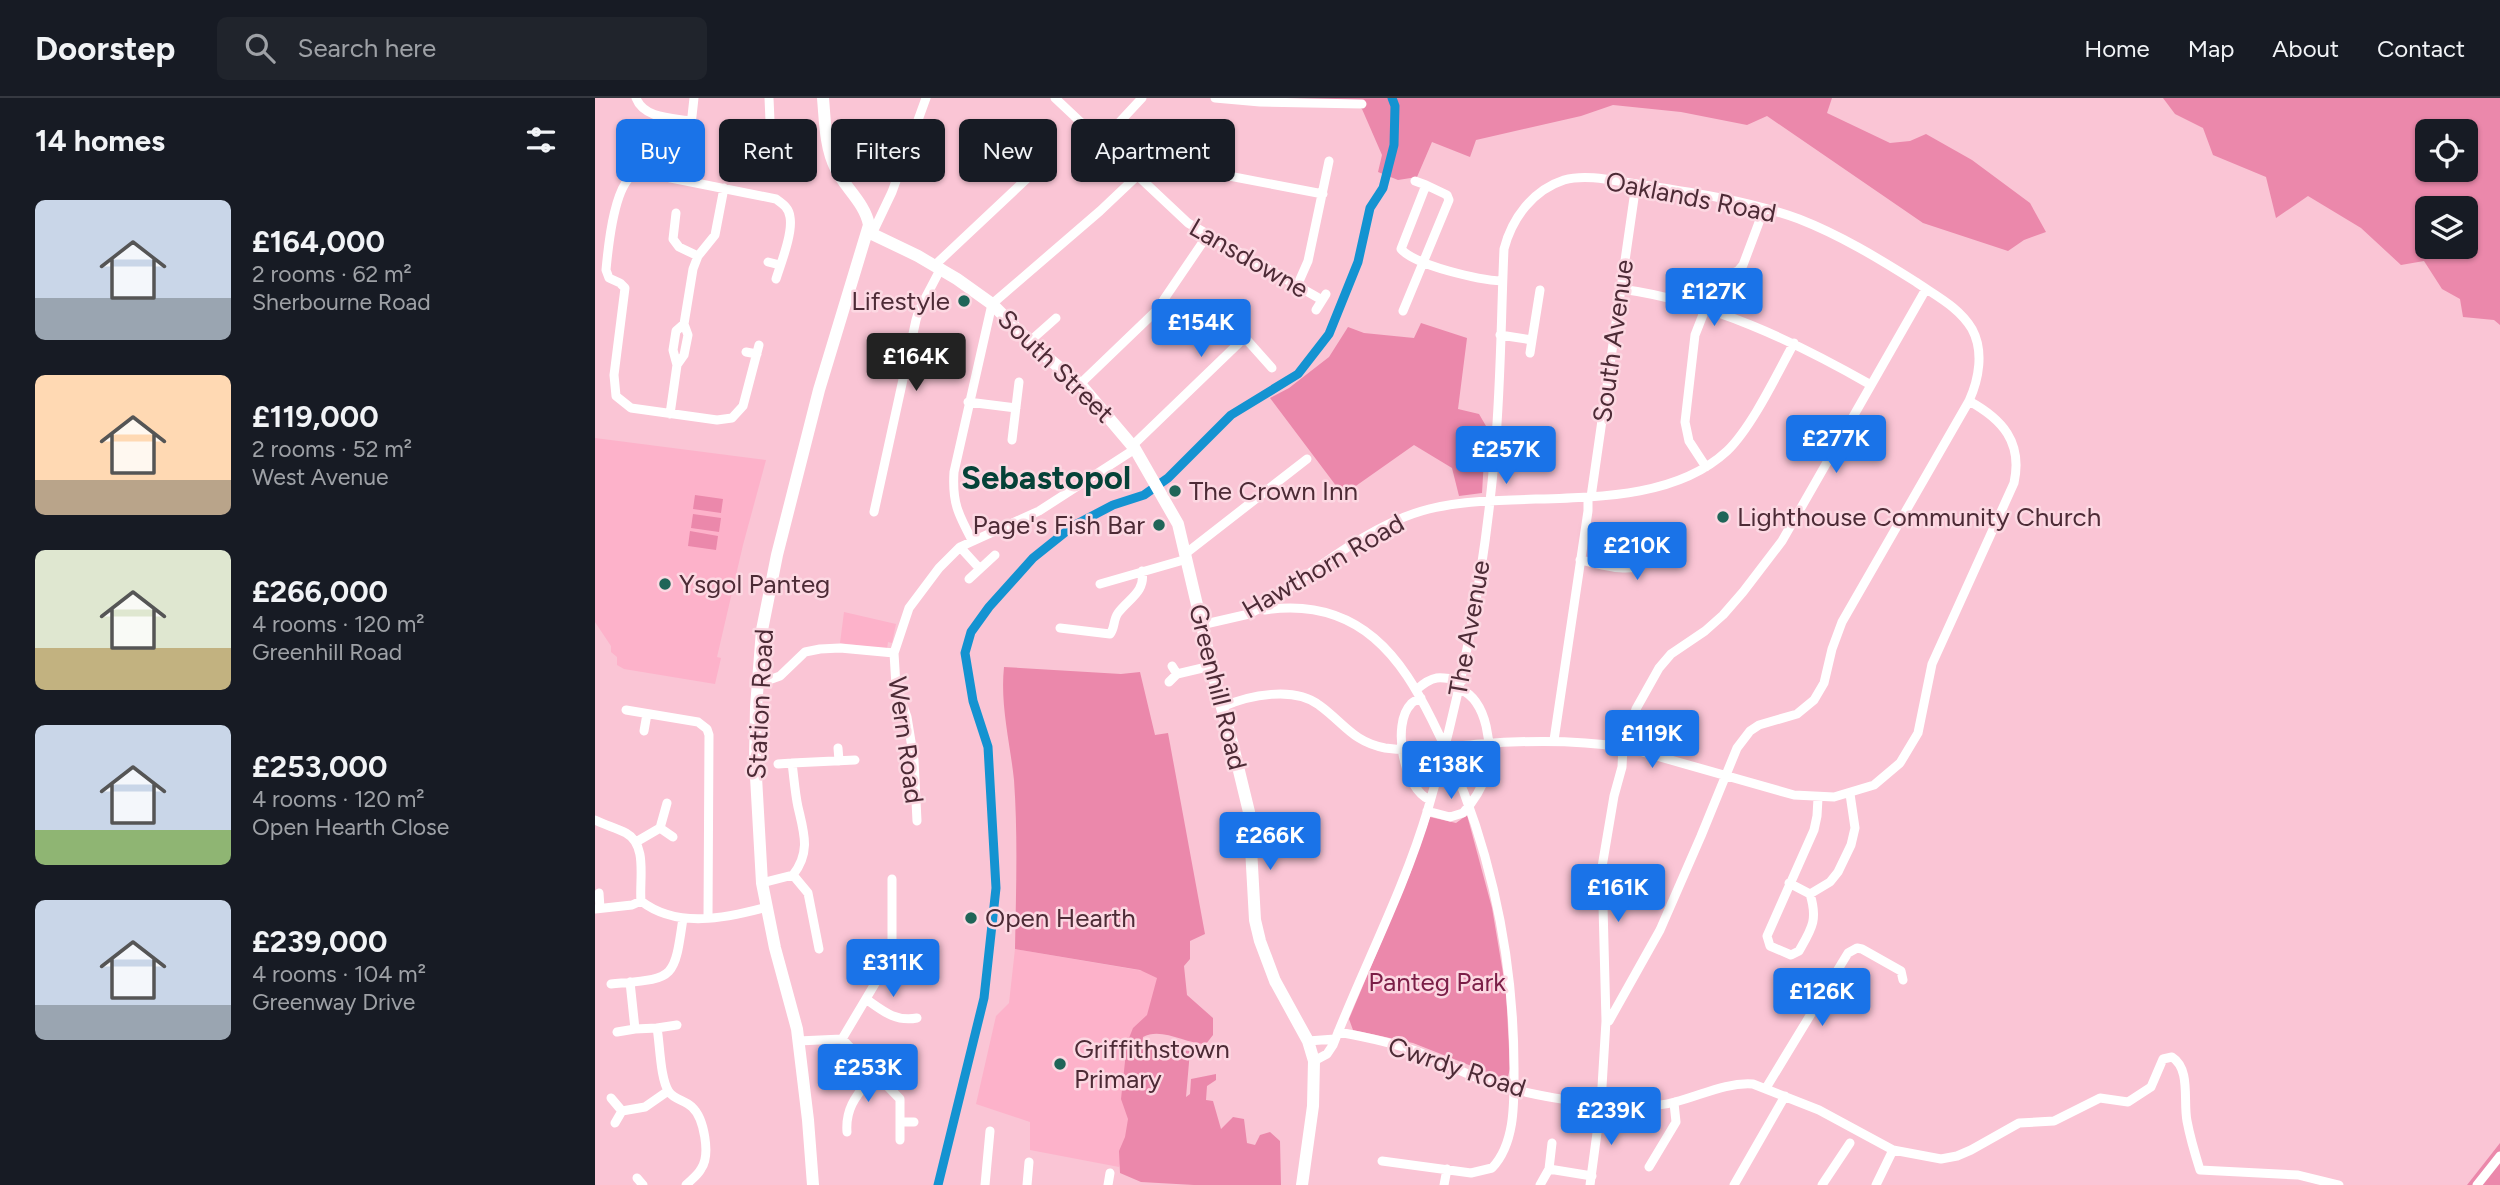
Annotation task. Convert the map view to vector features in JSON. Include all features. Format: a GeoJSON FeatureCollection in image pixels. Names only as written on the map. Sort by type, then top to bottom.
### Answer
{"type":"FeatureCollection","features":[{"type":"Feature","properties":{"kind":"street"},"geometry":{"type":"LineString","coordinates":[[636,98],[646,111],[657,116],[677,119]]}},
{"type":"Feature","properties":{"kind":"street"},"geometry":{"type":"LineString","coordinates":[[691,119],[694,98]]}},
{"type":"Feature","properties":{"kind":"street"},"geometry":{"type":"LineString","coordinates":[[769,98],[771,119]]}},
{"type":"Feature","properties":{"kind":"street"},"geometry":{"type":"LineString","coordinates":[[823,98],[834,165],[868,216],[870,233]]}},
{"type":"Feature","properties":{"kind":"street"},"geometry":{"type":"LineString","coordinates":[[918,119],[926,98]]}},
{"type":"Feature","properties":{"kind":"street","name":"Lansdowne"},"geometry":{"type":"LineString","coordinates":[[1055,98],[1077,119]]}},
{"type":"Feature","properties":{"kind":"street"},"geometry":{"type":"LineString","coordinates":[[1122,119],[1142,98]]}},
{"type":"Feature","properties":{"kind":"street"},"geometry":{"type":"LineString","coordinates":[[1215,98],[1234,101],[1357,104],[1352,116]]}},
{"type":"Feature","properties":{"kind":"street"},"geometry":{"type":"LineString","coordinates":[[1297,286],[1308,261],[1329,160]]}},
{"type":"Feature","properties":{"kind":"street"},"geometry":{"type":"LineString","coordinates":[[1235,177],[1323,194]]}},
{"type":"Feature","properties":{"kind":"street","name":"Oaklands Road"},"geometry":{"type":"LineString","coordinates":[[1504,249],[1517,216],[1536,196],[1557,183],[1577,178],[1712,196],[1800,220],[1852,243],[1926,289],[1953,306],[1973,331],[1979,364],[1976,384],[1969,401],[1842,622],[1821,689],[1807,707],[1797,713],[1759,725],[1749,731],[1737,748],[1660,930],[1622,1001],[1609,1021],[1606,1021]]}},
{"type":"Feature","properties":{"kind":"street"},"geometry":{"type":"LineString","coordinates":[[1403,311],[1448,200],[1447,195],[1415,181]]}},
{"type":"Feature","properties":{"kind":"street"},"geometry":{"type":"LineString","coordinates":[[627,182],[613,219],[606,270],[609,278],[625,288],[614,375],[616,396],[631,408],[717,420],[736,416],[743,406],[758,349],[746,352]]}},
{"type":"Feature","properties":{"kind":"street"},"geometry":{"type":"LineString","coordinates":[[698,182],[776,199],[785,205],[790,215],[790,228],[776,279]]}},
{"type":"Feature","properties":{"kind":"street"},"geometry":{"type":"LineString","coordinates":[[870,233],[896,182]]}},
{"type":"Feature","properties":{"kind":"street"},"geometry":{"type":"LineString","coordinates":[[874,512],[916,320],[938,267],[1025,182]]}},
{"type":"Feature","properties":{"kind":"street"},"geometry":{"type":"LineString","coordinates":[[972,540],[955,508],[952,494],[968,401],[992,304],[1131,182]]}},
{"type":"Feature","properties":{"kind":"street","name":"Lansdowne"},"geometry":{"type":"LineString","coordinates":[[1143,182],[1178,215],[1207,236],[1297,286],[1324,297],[1317,310]]}},
{"type":"Feature","properties":{"kind":"street","name":"South Avenue"},"geometry":{"type":"LineString","coordinates":[[1554,740],[1636,184]]}},
{"type":"Feature","properties":{"kind":"street"},"geometry":{"type":"LineString","coordinates":[[1426,185],[1401,249],[1405,253],[1467,277],[1503,281]]}},
{"type":"Feature","properties":{"kind":"street"},"geometry":{"type":"LineString","coordinates":[[670,414],[677,365],[673,350],[676,331],[684,324],[692,269],[698,256],[715,235],[723,188]]}},
{"type":"Feature","properties":{"kind":"street"},"geometry":{"type":"LineString","coordinates":[[1706,467],[1685,432],[1695,335],[1717,279],[1738,271],[1743,265],[1764,209]]}},
{"type":"Feature","properties":{"kind":"street"},"geometry":{"type":"LineString","coordinates":[[676,213],[673,239],[679,247],[698,256]]}},
{"type":"Feature","properties":{"kind":"street","name":"South Street"},"geometry":{"type":"LineString","coordinates":[[870,233],[938,267],[992,304],[1029,342],[1080,384],[1134,448],[1178,524],[1186,557]]}},
{"type":"Feature","properties":{"kind":"street","name":"Station Road"},"geometry":{"type":"LineString","coordinates":[[813,1185],[798,1041],[762,883],[755,759],[758,684],[762,630],[777,555],[819,390],[870,233]]}},
{"type":"Feature","properties":{"kind":"street"},"geometry":{"type":"LineString","coordinates":[[1080,384],[1156,311],[1207,236]]}},
{"type":"Feature","properties":{"kind":"street","name":"The Avenue"},"geometry":{"type":"LineString","coordinates":[[1314,1061],[1328,1054],[1337,1036],[1401,886],[1427,811],[1461,685],[1481,575],[1495,451],[1504,249]]}},
{"type":"Feature","properties":{"kind":"street"},"geometry":{"type":"LineString","coordinates":[[768,262],[780,265]]}},
{"type":"Feature","properties":{"kind":"street"},"geometry":{"type":"LineString","coordinates":[[1621,289],[1654,294],[1705,309],[1794,343],[1871,385]]}},
{"type":"Feature","properties":{"kind":"street"},"geometry":{"type":"LineString","coordinates":[[1549,1169],[1591,1181],[1601,1103],[1606,1021],[1602,867],[1613,796],[1636,709],[1658,668],[1671,654],[1706,631],[1743,592],[1781,541],[1926,289]]}},
{"type":"Feature","properties":{"kind":"street"},"geometry":{"type":"LineString","coordinates":[[1531,353],[1540,290]]}},
{"type":"Feature","properties":{"kind":"street"},"geometry":{"type":"LineString","coordinates":[[1029,342],[1056,318]]}},
{"type":"Feature","properties":{"kind":"street"},"geometry":{"type":"LineString","coordinates":[[1500,335],[1532,340]]}},
{"type":"Feature","properties":{"kind":"street","name":"Wern Road"},"geometry":{"type":"LineString","coordinates":[[918,821],[914,760],[907,716],[896,686],[894,653],[909,608],[939,568],[960,547],[1039,511],[1134,448],[1241,341],[1247,340],[1254,346],[1272,368]]}},
{"type":"Feature","properties":{"kind":"street","name":"Hawthorn Road"},"geometry":{"type":"LineString","coordinates":[[1201,625],[1249,614],[1369,534],[1402,517],[1450,505],[1637,492],[1690,475],[1727,451],[1739,436],[1794,343]]}},
{"type":"Feature","properties":{"kind":"street"},"geometry":{"type":"LineString","coordinates":[[1012,440],[1019,382]]}},
{"type":"Feature","properties":{"kind":"street"},"geometry":{"type":"LineString","coordinates":[[968,401],[1016,408]]}},
{"type":"Feature","properties":{"kind":"street"},"geometry":{"type":"LineString","coordinates":[[1222,707],[1264,696],[1290,694],[1318,704],[1359,740],[1389,748],[1554,740],[1624,747],[1794,795],[1818,797],[1850,794],[1874,785],[1901,763],[1911,748],[1922,718],[1932,664],[2014,483],[2017,469],[2014,449],[2002,424],[1969,401]]}},
{"type":"Feature","properties":{"kind":"street"},"geometry":{"type":"LineString","coordinates":[[1100,584],[1186,557],[1307,459]]}},
{"type":"Feature","properties":{"kind":"street"},"geometry":{"type":"LineString","coordinates":[[1580,560],[1625,568],[1641,565],[1648,559],[1671,534],[1666,529],[1644,532],[1638,537],[1639,551],[1648,559]]}},
{"type":"Feature","properties":{"kind":"street"},"geometry":{"type":"LineString","coordinates":[[960,547],[980,569]]}},
{"type":"Feature","properties":{"kind":"street"},"geometry":{"type":"LineString","coordinates":[[969,579],[995,555]]}},
{"type":"Feature","properties":{"kind":"street","name":"Greenhill Road"},"geometry":{"type":"LineString","coordinates":[[1186,557],[1249,812],[1255,920],[1260,941],[1275,981],[1308,1041],[1314,1061],[1313,1106],[1302,1185]]}},
{"type":"Feature","properties":{"kind":"street"},"geometry":{"type":"LineString","coordinates":[[1060,628],[1110,634],[1114,630],[1117,614],[1137,594],[1142,584],[1142,571]]}},
{"type":"Feature","properties":{"kind":"street"},"geometry":{"type":"LineString","coordinates":[[1260,608],[1317,610],[1360,627],[1387,649],[1418,694],[1445,747],[1469,806],[1496,901],[1514,1019],[1514,1088],[1507,1146],[1499,1161],[1483,1172],[1471,1173],[1382,1161]]}},
{"type":"Feature","properties":{"kind":"street"},"geometry":{"type":"LineString","coordinates":[[758,684],[780,676],[805,653],[820,649],[894,653]]}},
{"type":"Feature","properties":{"kind":"street"},"geometry":{"type":"LineString","coordinates":[[1169,682],[1175,670],[1211,666]]}},
{"type":"Feature","properties":{"kind":"street"},"geometry":{"type":"LineString","coordinates":[[1427,811],[1450,817],[1463,813],[1486,772],[1488,743],[1488,734],[1480,710],[1472,697],[1461,685],[1435,677],[1426,681],[1411,703],[1402,730],[1404,762],[1413,787],[1422,797],[1430,800]]}},
{"type":"Feature","properties":{"kind":"street"},"geometry":{"type":"LineString","coordinates":[[626,710],[698,722],[707,729],[708,918]]}},
{"type":"Feature","properties":{"kind":"street"},"geometry":{"type":"LineString","coordinates":[[644,732],[647,714]]}},
{"type":"Feature","properties":{"kind":"street"},"geometry":{"type":"LineString","coordinates":[[838,748],[839,761]]}},
{"type":"Feature","properties":{"kind":"street"},"geometry":{"type":"LineString","coordinates":[[778,764],[855,760]]}},
{"type":"Feature","properties":{"kind":"street"},"geometry":{"type":"LineString","coordinates":[[762,883],[793,875],[803,858],[806,838],[792,763]]}},
{"type":"Feature","properties":{"kind":"street"},"geometry":{"type":"LineString","coordinates":[[1810,894],[1830,882],[1851,845],[1855,828],[1850,794]]}},
{"type":"Feature","properties":{"kind":"street"},"geometry":{"type":"LineString","coordinates":[[1789,883],[1810,894],[1814,907],[1814,921],[1800,951],[1791,955],[1770,946],[1767,941],[1789,883],[1814,830],[1818,797]]}},
{"type":"Feature","properties":{"kind":"street"},"geometry":{"type":"LineString","coordinates":[[636,842],[660,828],[667,803]]}},
{"type":"Feature","properties":{"kind":"street"},"geometry":{"type":"LineString","coordinates":[[595,820],[627,833],[636,842],[641,901]]}},
{"type":"Feature","properties":{"kind":"street"},"geometry":{"type":"LineString","coordinates":[[660,828],[673,836]]}},
{"type":"Feature","properties":{"kind":"street"},"geometry":{"type":"LineString","coordinates":[[793,875],[808,893],[819,949]]}},
{"type":"Feature","properties":{"kind":"street"},"geometry":{"type":"LineString","coordinates":[[842,1040],[892,955],[892,879]]}},
{"type":"Feature","properties":{"kind":"street"},"geometry":{"type":"LineString","coordinates":[[599,893],[598,909],[632,905],[641,901]]}},
{"type":"Feature","properties":{"kind":"street"},"geometry":{"type":"LineString","coordinates":[[641,901],[661,913],[683,918],[708,918],[767,907]]}},
{"type":"Feature","properties":{"kind":"street"},"geometry":{"type":"LineString","coordinates":[[611,984],[660,978],[669,972],[678,956],[683,918]]}},
{"type":"Feature","properties":{"kind":"street"},"geometry":{"type":"LineString","coordinates":[[1766,1088],[1848,953],[1857,948],[1862,949],[1901,971],[1903,980]]}},
{"type":"Feature","properties":{"kind":"street"},"geometry":{"type":"LineString","coordinates":[[630,982],[635,1030]]}},
{"type":"Feature","properties":{"kind":"street"},"geometry":{"type":"LineString","coordinates":[[866,999],[904,1025],[917,1018]]}},
{"type":"Feature","properties":{"kind":"street"},"geometry":{"type":"LineString","coordinates":[[617,1032],[677,1025]]}},
{"type":"Feature","properties":{"kind":"street"},"geometry":{"type":"LineString","coordinates":[[657,1028],[668,1091],[692,1107],[701,1124],[704,1162],[687,1185]]}},
{"type":"Feature","properties":{"kind":"street","name":"Cwrdy Road"},"geometry":{"type":"LineString","coordinates":[[1308,1041],[1337,1036],[1366,1037],[1514,1088],[1601,1103],[1643,1106],[1674,1102],[1742,1083],[1766,1088],[1819,1110],[1893,1150],[1941,1159],[1957,1156],[2019,1123],[2054,1121],[2100,1098],[2128,1102],[2151,1087],[2163,1059],[2172,1057],[2179,1061],[2184,1077],[2186,1119],[2200,1170],[2298,1175],[2339,1185]]}},
{"type":"Feature","properties":{"kind":"street"},"geometry":{"type":"LineString","coordinates":[[798,1041],[842,1040],[900,1099],[900,1140]]}},
{"type":"Feature","properties":{"kind":"street"},"geometry":{"type":"LineString","coordinates":[[847,1132],[841,1120],[874,1073]]}},
{"type":"Feature","properties":{"kind":"street"},"geometry":{"type":"LineString","coordinates":[[615,1122],[622,1111],[645,1107],[668,1091]]}},
{"type":"Feature","properties":{"kind":"street"},"geometry":{"type":"LineString","coordinates":[[1734,1185],[1785,1096]]}},
{"type":"Feature","properties":{"kind":"street"},"geometry":{"type":"LineString","coordinates":[[611,1098],[622,1111]]}},
{"type":"Feature","properties":{"kind":"street"},"geometry":{"type":"LineString","coordinates":[[1649,1167],[1676,1122],[1674,1102]]}},
{"type":"Feature","properties":{"kind":"street"},"geometry":{"type":"LineString","coordinates":[[900,1122],[914,1122]]}},
{"type":"Feature","properties":{"kind":"street"},"geometry":{"type":"LineString","coordinates":[[985,1185],[990,1131]]}},
{"type":"Feature","properties":{"kind":"street"},"geometry":{"type":"LineString","coordinates":[[1540,1185],[1549,1169],[1552,1143]]}},
{"type":"Feature","properties":{"kind":"street"},"geometry":{"type":"LineString","coordinates":[[1822,1185],[1850,1143]]}},
{"type":"Feature","properties":{"kind":"street"},"geometry":{"type":"LineString","coordinates":[[1876,1185],[1893,1150]]}},
{"type":"Feature","properties":{"kind":"street"},"geometry":{"type":"LineString","coordinates":[[2477,1185],[2500,1156]]}},
{"type":"Feature","properties":{"kind":"street"},"geometry":{"type":"LineString","coordinates":[[1027,1185],[1030,1162]]}},
{"type":"Feature","properties":{"kind":"street"},"geometry":{"type":"LineString","coordinates":[[1444,1185],[1447,1169]]}},
{"type":"Feature","properties":{"kind":"street"},"geometry":{"type":"LineString","coordinates":[[1108,1185],[1111,1173]]}},
{"type":"Feature","properties":{"kind":"shaded area","name":"Ysgol Panteg"},"geometry":{"type":"Polygon","coordinates":[[[595,438],[766,460],[717,657],[721,658],[715,684],[624,669],[617,665],[617,657],[611,652],[611,646],[595,622],[595,438]]]}},
{"type":"Feature","properties":{"kind":"shaded area"},"geometry":{"type":"Polygon","coordinates":[[[844,612],[896,624],[892,643],[888,642],[887,649],[840,643],[844,612]]]}},
{"type":"Feature","properties":{"kind":"shaded area","name":"Griffithstown Primary"},"geometry":{"type":"Polygon","coordinates":[[[1015,949],[1161,974],[1152,1028],[1137,1033],[1127,1141],[1119,1167],[1030,1150],[1030,1122],[976,1104],[996,1016],[1009,1003],[1015,949]]]}},
{"type":"Feature","properties":{"kind":"green space"},"geometry":{"type":"Polygon","coordinates":[[[1233,98],[1832,98],[1827,113],[1890,143],[1910,141],[1926,134],[1972,160],[2030,203],[2046,232],[2024,240],[2008,251],[1923,223],[1767,116],[1747,125],[1681,112],[1613,105],[1581,116],[1476,140],[1470,157],[1432,142],[1417,177],[1398,180],[1378,172],[1382,155],[1362,109],[1350,100],[1233,98]]]}},
{"type":"Feature","properties":{"kind":"green space"},"geometry":{"type":"Polygon","coordinates":[[[2163,98],[2500,98],[2500,325],[2494,320],[2463,317],[2460,299],[2442,289],[2424,261],[2401,265],[2361,228],[2308,196],[2276,218],[2266,177],[2213,155],[2203,128],[2175,114],[2163,98]]]}},
{"type":"Feature","properties":{"kind":"green space"},"geometry":{"type":"Polygon","coordinates":[[[1421,323],[1467,338],[1458,409],[1479,414],[1486,426],[1482,493],[1459,496],[1452,468],[1414,445],[1343,495],[1270,398],[1289,388],[1329,357],[1348,327],[1364,333],[1414,338],[1421,323]]]}},
{"type":"Feature","properties":{"kind":"green space"},"geometry":{"type":"Polygon","coordinates":[[[695,495],[723,499],[721,513],[693,509],[695,495]]]}},
{"type":"Feature","properties":{"kind":"green space"},"geometry":{"type":"Polygon","coordinates":[[[693,514],[721,518],[719,532],[691,528],[693,514]]]}},
{"type":"Feature","properties":{"kind":"green space"},"geometry":{"type":"Polygon","coordinates":[[[690,531],[718,536],[716,550],[688,546],[690,531]]]}},
{"type":"Feature","properties":{"kind":"green space"},"geometry":{"type":"Polygon","coordinates":[[[1004,667],[1121,674],[1140,672],[1155,735],[1168,733],[1205,934],[1190,941],[1190,959],[1184,966],[1187,995],[1213,1018],[1213,1035],[1206,1044],[1150,1034],[1143,1037],[1142,1047],[1190,1051],[1186,1097],[1190,1094],[1191,1079],[1216,1074],[1216,1080],[1207,1086],[1206,1100],[1213,1101],[1221,1129],[1233,1117],[1244,1119],[1247,1143],[1255,1145],[1260,1135],[1270,1132],[1280,1141],[1281,1185],[1141,1182],[1120,1173],[1119,1151],[1128,1119],[1121,1099],[1127,1043],[1133,1028],[1147,1015],[1157,978],[1140,970],[1015,949],[1015,801],[1004,709],[1004,667]]]}},
{"type":"Feature","properties":{"kind":"green space","name":"Panteg Park"},"geometry":{"type":"Polygon","coordinates":[[[1467,815],[1492,908],[1506,991],[1510,1069],[1507,1080],[1413,1043],[1353,1030],[1349,1019],[1410,874],[1430,817],[1456,823],[1467,815]]]}},
{"type":"Feature","properties":{"kind":"green space"},"geometry":{"type":"Polygon","coordinates":[[[2500,1143],[2500,1185],[2467,1185],[2500,1143]]]}},
{"type":"Feature","properties":{"kind":"waterway"},"geometry":{"type":"LineString","coordinates":[[938,1185],[984,998],[996,888],[988,747],[973,701],[965,653],[971,632],[989,607],[1033,558],[1073,526],[1113,505],[1144,495],[1168,478],[1231,415],[1298,374],[1329,334],[1358,262],[1370,208],[1383,188],[1394,145],[1395,106],[1392,98]]}},
{"type":"Feature","properties":{"kind":"place","name":"Lifestyle"},"geometry":{"type":"Point","coordinates":[964,301]}},
{"type":"Feature","properties":{"kind":"place","name":"The Crown Inn"},"geometry":{"type":"Point","coordinates":[1175,491]}},
{"type":"Feature","properties":{"kind":"place","name":"Lighthouse Community Church"},"geometry":{"type":"Point","coordinates":[1723,517]}},
{"type":"Feature","properties":{"kind":"place","name":"Page's Fish Bar"},"geometry":{"type":"Point","coordinates":[1159,525]}},
{"type":"Feature","properties":{"kind":"place","name":"Ysgol Panteg"},"geometry":{"type":"Point","coordinates":[665,584]}},
{"type":"Feature","properties":{"kind":"place","name":"Open Hearth"},"geometry":{"type":"Point","coordinates":[971,918]}},
{"type":"Feature","properties":{"kind":"place","name":"Griffithstown Primary"},"geometry":{"type":"Point","coordinates":[1060,1064]}},
{"type":"Feature","properties":{"kind":"district","name":"Sebastopol"},"geometry":{"type":"Point","coordinates":[1046,477]}}]}
